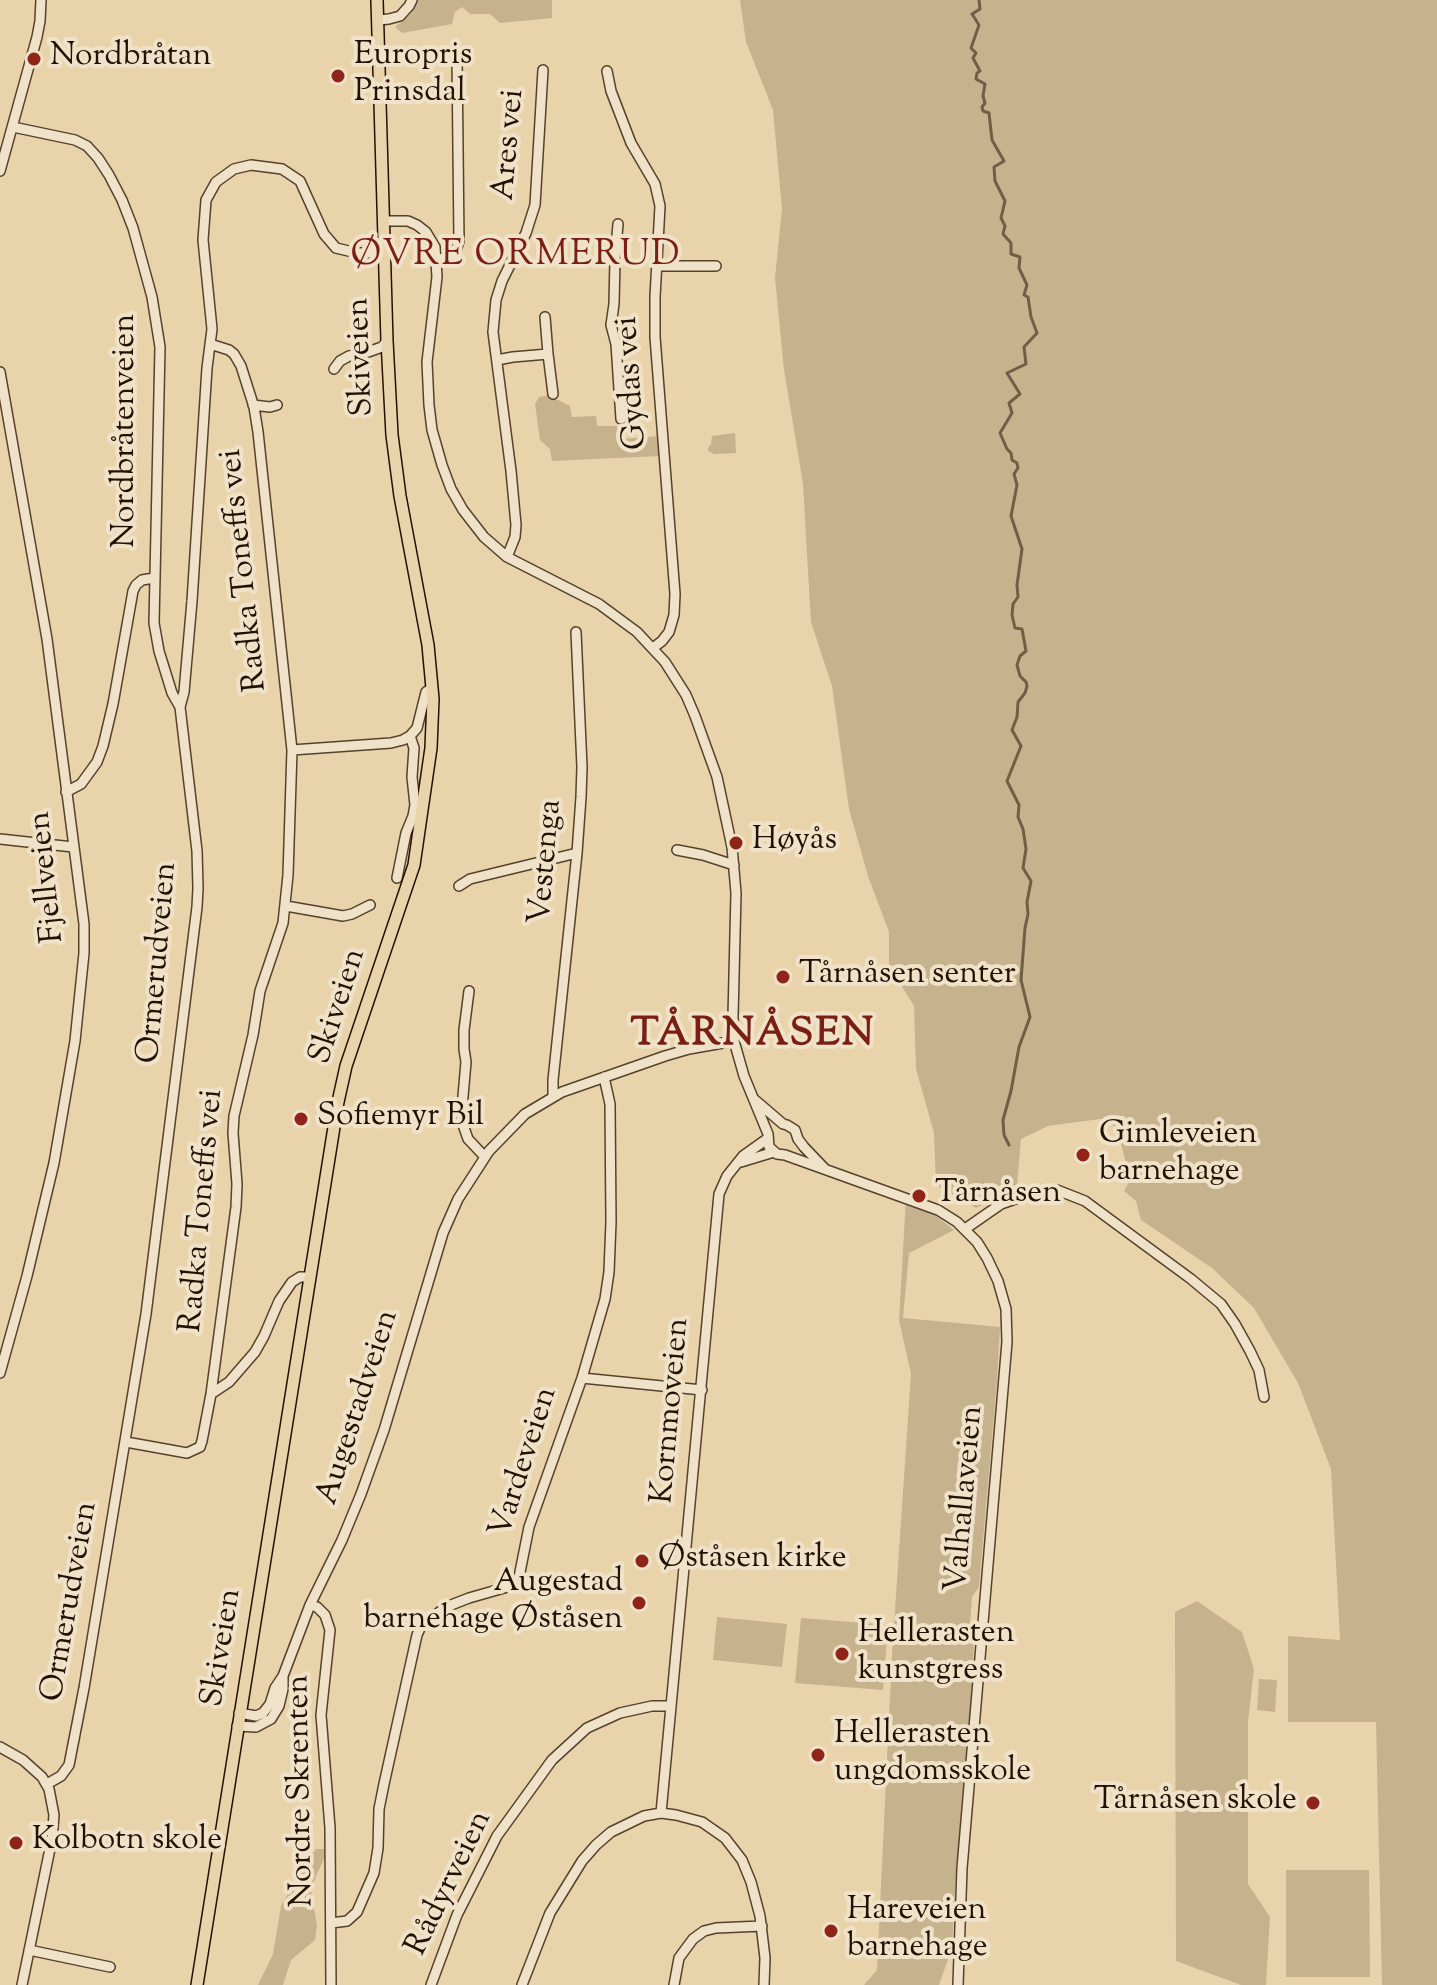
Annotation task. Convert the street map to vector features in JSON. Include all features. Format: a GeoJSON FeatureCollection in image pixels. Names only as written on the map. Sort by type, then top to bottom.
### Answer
{"type":"FeatureCollection","features":[{"type":"Feature","properties":{"kind":"main road","name":"Skiveien"},"geometry":{"type":"LineString","coordinates":[[197,1985],[333,1127],[346,1066],[414,865],[431,748],[432,688],[426,633],[395,465],[387,341],[377,1]]}},
{"type":"Feature","properties":{"kind":"street"},"geometry":{"type":"LineString","coordinates":[[0,171],[37,37],[41,0]]}},
{"type":"Feature","properties":{"kind":"street"},"geometry":{"type":"LineString","coordinates":[[378,20],[400,16],[412,0]]}},
{"type":"Feature","properties":{"kind":"street"},"geometry":{"type":"LineString","coordinates":[[437,259],[455,254],[459,241],[457,57]]}},
{"type":"Feature","properties":{"kind":"street","name":"Ares vei"},"geometry":{"type":"LineString","coordinates":[[507,557],[516,525],[493,332],[496,300],[502,281],[526,233],[535,205],[543,70]]}},
{"type":"Feature","properties":{"kind":"street","name":"Gydas vei"},"geometry":{"type":"LineString","coordinates":[[607,71],[611,91],[631,143],[655,184],[660,206],[655,337],[675,594],[669,632],[653,648]]}},
{"type":"Feature","properties":{"kind":"street","name":"Nordbråtenveien"},"geometry":{"type":"LineString","coordinates":[[13,127],[75,140],[87,146],[109,175],[133,228],[152,297],[160,347],[154,623],[159,651],[172,693],[180,707]]}},
{"type":"Feature","properties":{"kind":"street","name":"Ormerudveien"},"geometry":{"type":"LineString","coordinates":[[47,1784],[61,1776],[70,1761],[126,1442],[156,1241],[198,888],[197,851],[180,707],[192,601],[212,318],[204,253],[204,206],[212,187],[228,172],[251,165],[268,166],[286,171],[300,181],[324,234],[336,248],[357,253],[385,253]]}},
{"type":"Feature","properties":{"kind":"street"},"geometry":{"type":"LineString","coordinates":[[384,221],[408,221],[422,229],[432,242],[437,259],[427,362],[428,395],[432,430],[457,500],[477,529],[507,557],[612,612],[629,625],[665,662],[686,695],[708,749],[726,809],[734,865],[734,1041],[769,1147],[785,1155],[795,1150],[798,1139],[795,1130],[755,1100]]}},
{"type":"Feature","properties":{"kind":"street","name":"Gydas vei"},"geometry":{"type":"LineString","coordinates":[[618,224],[611,325],[616,344],[621,419]]}},
{"type":"Feature","properties":{"kind":"street"},"geometry":{"type":"LineString","coordinates":[[657,266],[716,266]]}},
{"type":"Feature","properties":{"kind":"street"},"geometry":{"type":"LineString","coordinates":[[545,317],[553,394]]}},
{"type":"Feature","properties":{"kind":"street"},"geometry":{"type":"LineString","coordinates":[[334,369],[349,356],[382,347],[387,341]]}},
{"type":"Feature","properties":{"kind":"street","name":"Radka Toneffs vei"},"geometry":{"type":"LineString","coordinates":[[126,1442],[187,1453],[194,1452],[202,1441],[236,1207],[234,1116],[260,991],[278,942],[286,906],[292,750],[258,432],[241,366],[234,354],[210,344]]}},
{"type":"Feature","properties":{"kind":"street"},"geometry":{"type":"LineString","coordinates":[[497,360],[548,354]]}},
{"type":"Feature","properties":{"kind":"street","name":"Fjellveien"},"geometry":{"type":"LineString","coordinates":[[0,372],[47,639],[84,924],[75,1041],[56,1151],[41,1222],[0,1373]]}},
{"type":"Feature","properties":{"kind":"street"},"geometry":{"type":"LineString","coordinates":[[253,405],[277,405]]}},
{"type":"Feature","properties":{"kind":"street"},"geometry":{"type":"LineString","coordinates":[[66,792],[81,784],[97,762],[113,704],[133,591],[142,580],[154,578]]}},
{"type":"Feature","properties":{"kind":"street","name":"Vestenga"},"geometry":{"type":"LineString","coordinates":[[553,1097],[577,853],[582,767],[576,632]]}},
{"type":"Feature","properties":{"kind":"street"},"geometry":{"type":"LineString","coordinates":[[292,750],[403,740],[417,728],[426,692],[432,688]]}},
{"type":"Feature","properties":{"kind":"street"},"geometry":{"type":"LineString","coordinates":[[397,878],[415,805],[412,777],[414,748],[410,736]]}},
{"type":"Feature","properties":{"kind":"street"},"geometry":{"type":"LineString","coordinates":[[0,839],[73,847]]}},
{"type":"Feature","properties":{"kind":"street"},"geometry":{"type":"LineString","coordinates":[[677,850],[734,865]]}},
{"type":"Feature","properties":{"kind":"street"},"geometry":{"type":"LineString","coordinates":[[459,886],[470,879],[577,853]]}},
{"type":"Feature","properties":{"kind":"street"},"geometry":{"type":"LineString","coordinates":[[286,906],[343,916],[370,905]]}},
{"type":"Feature","properties":{"kind":"street"},"geometry":{"type":"LineString","coordinates":[[469,991],[464,1030],[466,1062],[461,1119],[467,1136],[485,1157]]}},
{"type":"Feature","properties":{"kind":"street","name":"Augestadveien"},"geometry":{"type":"LineString","coordinates":[[239,1713],[256,1716],[263,1713],[283,1676],[310,1605],[361,1494],[384,1430],[443,1233],[458,1199],[485,1157],[525,1114],[553,1097],[681,1051],[734,1041]]}},
{"type":"Feature","properties":{"kind":"street","name":"Vardeveien"},"geometry":{"type":"LineString","coordinates":[[331,1923],[347,1921],[357,1912],[374,1873],[381,1796],[421,1626],[446,1607],[511,1586],[519,1577],[529,1527],[582,1378],[605,1299],[611,1222],[610,1104],[604,1077]]}},
{"type":"Feature","properties":{"kind":"street"},"geometry":{"type":"LineString","coordinates":[[768,1137],[775,1126],[783,1124]]}},
{"type":"Feature","properties":{"kind":"street","name":"Kornmoveien"},"geometry":{"type":"LineString","coordinates":[[661,1813],[719,1194],[727,1176],[743,1156],[768,1137]]}},
{"type":"Feature","properties":{"kind":"street","name":"Valhallaveien"},"geometry":{"type":"LineString","coordinates":[[798,1139],[826,1169]]}},
{"type":"Feature","properties":{"kind":"street"},"geometry":{"type":"LineString","coordinates":[[738,1163],[774,1152]]}},
{"type":"Feature","properties":{"kind":"street","name":"Valhallaveien"},"geometry":{"type":"LineString","coordinates":[[785,1155],[926,1205],[948,1216],[965,1229],[982,1250],[995,1273],[1004,1301],[1007,1328],[960,1882],[958,1985]]}},
{"type":"Feature","properties":{"kind":"street"},"geometry":{"type":"LineString","coordinates":[[965,1229],[1001,1204],[1035,1192],[1057,1190],[1085,1201],[1221,1304],[1259,1370],[1264,1397]]}},
{"type":"Feature","properties":{"kind":"street"},"geometry":{"type":"LineString","coordinates":[[211,1394],[229,1382],[260,1345],[279,1301],[292,1282],[300,1277],[310,1277]]}},
{"type":"Feature","properties":{"kind":"street"},"geometry":{"type":"LineString","coordinates":[[582,1378],[702,1390]]}},
{"type":"Feature","properties":{"kind":"street","name":"Nordre Skrenten"},"geometry":{"type":"LineString","coordinates":[[310,1605],[325,1615],[330,1630],[321,1715],[330,1828],[331,1985]]}},
{"type":"Feature","properties":{"kind":"street","name":"Augestadveien"},"geometry":{"type":"LineString","coordinates":[[237,1726],[256,1727],[271,1719],[281,1701],[283,1676]]}},
{"type":"Feature","properties":{"kind":"street","name":"Rådyrveien"},"geometry":{"type":"LineString","coordinates":[[431,1985],[457,1915],[497,1836],[552,1760],[587,1728],[620,1713],[652,1706],[670,1706]]}},
{"type":"Feature","properties":{"kind":"street"},"geometry":{"type":"LineString","coordinates":[[0,1747],[30,1765],[47,1784],[53,1807],[54,1826],[22,1985]]}},
{"type":"Feature","properties":{"kind":"street"},"geometry":{"type":"LineString","coordinates":[[522,1985],[546,1921],[582,1861],[611,1832],[644,1816],[661,1813],[702,1822],[734,1848],[748,1874],[762,1926],[764,1985]]}},
{"type":"Feature","properties":{"kind":"street"},"geometry":{"type":"LineString","coordinates":[[674,1985],[679,1958],[693,1939],[704,1931],[762,1926]]}},
{"type":"Feature","properties":{"kind":"street"},"geometry":{"type":"LineString","coordinates":[[29,1950],[110,1967]]}},
{"type":"Feature","properties":{"kind":"shaded area"},"geometry":{"type":"Polygon","coordinates":[[[418,0],[552,0],[552,18],[500,23],[490,14],[470,14],[462,7],[455,12],[452,24],[402,33],[395,27],[411,14],[418,0]]]}},
{"type":"Feature","properties":{"kind":"shaded area"},"geometry":{"type":"Polygon","coordinates":[[[740,0],[1437,0],[1437,1985],[1382,1985],[1376,1722],[1288,1722],[1288,1636],[1340,1640],[1331,1469],[1298,1383],[1254,1308],[1212,1268],[1141,1220],[1136,1201],[1124,1191],[1130,1180],[1118,1131],[1108,1120],[1048,1126],[1021,1139],[1017,1185],[976,1208],[936,1185],[934,1133],[916,1069],[914,1006],[889,966],[889,932],[868,876],[849,809],[832,686],[811,622],[803,484],[784,370],[775,278],[782,209],[773,110],[746,42],[740,0]]]}},
{"type":"Feature","properties":{"kind":"shaded area"},"geometry":{"type":"Polygon","coordinates":[[[548,395],[570,406],[572,417],[596,416],[597,426],[622,426],[622,439],[661,436],[661,456],[552,461],[550,449],[540,440],[535,404],[539,397],[548,395]]]}},
{"type":"Feature","properties":{"kind":"shaded area"},"geometry":{"type":"Polygon","coordinates":[[[735,433],[736,453],[714,454],[707,450],[712,436],[735,433]]]}},
{"type":"Feature","properties":{"kind":"shaded area"},"geometry":{"type":"Polygon","coordinates":[[[906,1198],[930,1211],[954,1230],[909,1253],[903,1318],[1000,1327],[979,1587],[972,1597],[973,1671],[952,1948],[939,1985],[864,1985],[877,1970],[892,1654],[911,1374],[899,1320],[906,1198]]]}},
{"type":"Feature","properties":{"kind":"shaded area"},"geometry":{"type":"Polygon","coordinates":[[[1197,1601],[1242,1632],[1254,1669],[1248,1722],[1248,1884],[1270,1917],[1266,1985],[1241,1985],[1176,1961],[1175,1612],[1197,1601]]]}},
{"type":"Feature","properties":{"kind":"shaded area"},"geometry":{"type":"Polygon","coordinates":[[[717,1617],[787,1624],[782,1667],[713,1660],[717,1617]]]}},
{"type":"Feature","properties":{"kind":"shaded area","name":"Hellerasten kunstgress"},"geometry":{"type":"Polygon","coordinates":[[[801,1618],[888,1625],[883,1690],[795,1683],[801,1618]]]}},
{"type":"Feature","properties":{"kind":"shaded area"},"geometry":{"type":"Polygon","coordinates":[[[1259,1679],[1277,1680],[1275,1712],[1257,1710],[1259,1679]]]}},
{"type":"Feature","properties":{"kind":"shaded area"},"geometry":{"type":"Polygon","coordinates":[[[316,1849],[324,1849],[325,1857],[311,1891],[317,1925],[315,1940],[291,1960],[283,1985],[258,1985],[273,1954],[281,1906],[316,1849]]]}},
{"type":"Feature","properties":{"kind":"shaded area"},"geometry":{"type":"Polygon","coordinates":[[[1286,1870],[1369,1870],[1370,1977],[1286,1977],[1286,1870]]]}},
{"type":"Feature","properties":{"kind":"waterway"},"geometry":{"type":"LineString","coordinates":[[979,0],[980,9],[972,14],[979,25],[971,48],[976,53],[973,58],[980,71],[976,79],[985,84],[985,103],[982,107],[989,113],[992,140],[1004,161],[994,167],[995,181],[1005,201],[1001,218],[1005,226],[1003,234],[1011,243],[1011,254],[1020,257],[1019,268],[1027,285],[1024,295],[1028,297],[1037,333],[1024,347],[1026,364],[1007,373],[1020,394],[1009,403],[1012,413],[1000,433],[1018,468],[1014,474],[1017,485],[1011,516],[1022,549],[1018,597],[1013,604],[1012,615],[1015,628],[1022,629],[1026,651],[1017,665],[1027,686],[1018,702],[1012,730],[1021,746],[1007,781],[1019,805],[1018,817],[1026,849],[1023,868],[1031,881],[1021,980],[1030,1017],[1019,1047],[1003,1120],[1004,1135],[1009,1145]]}},
{"type":"Feature","properties":{"kind":"place","name":"Nordbråtan"},"geometry":{"type":"Point","coordinates":[34,59]}},
{"type":"Feature","properties":{"kind":"place","name":"Europris Prinsdal"},"geometry":{"type":"Point","coordinates":[338,76]}},
{"type":"Feature","properties":{"kind":"place","name":"Høyås"},"geometry":{"type":"Point","coordinates":[736,843]}},
{"type":"Feature","properties":{"kind":"place","name":"Tårnåsen senter"},"geometry":{"type":"Point","coordinates":[783,977]}},
{"type":"Feature","properties":{"kind":"place","name":"Sofiemyr Bil"},"geometry":{"type":"Point","coordinates":[301,1119]}},
{"type":"Feature","properties":{"kind":"place","name":"Gimleveien barnehage"},"geometry":{"type":"Point","coordinates":[1083,1155]}},
{"type":"Feature","properties":{"kind":"place","name":"Tårnåsen"},"geometry":{"type":"Point","coordinates":[919,1196]}},
{"type":"Feature","properties":{"kind":"place","name":"Øståsen kirke"},"geometry":{"type":"Point","coordinates":[642,1561]}},
{"type":"Feature","properties":{"kind":"place","name":"Augestad barnehage Øståsen"},"geometry":{"type":"Point","coordinates":[639,1603]}},
{"type":"Feature","properties":{"kind":"place","name":"Hellerasten kunstgress"},"geometry":{"type":"Point","coordinates":[842,1654]}},
{"type":"Feature","properties":{"kind":"place","name":"Hellerasten ungdomsskole"},"geometry":{"type":"Point","coordinates":[818,1755]}},
{"type":"Feature","properties":{"kind":"place","name":"Tårnåsen skole"},"geometry":{"type":"Point","coordinates":[1313,1803]}},
{"type":"Feature","properties":{"kind":"place","name":"Kolbotn skole"},"geometry":{"type":"Point","coordinates":[16,1843]}},
{"type":"Feature","properties":{"kind":"place","name":"Hareveien barnehage"},"geometry":{"type":"Point","coordinates":[831,1931]}},
{"type":"Feature","properties":{"kind":"district","name":"ØVRE ORMERUD"},"geometry":{"type":"Point","coordinates":[516,258]}},
{"type":"Feature","properties":{"kind":"district","name":"TÅRNÅSEN"},"geometry":{"type":"Point","coordinates":[753,1037]}}]}
